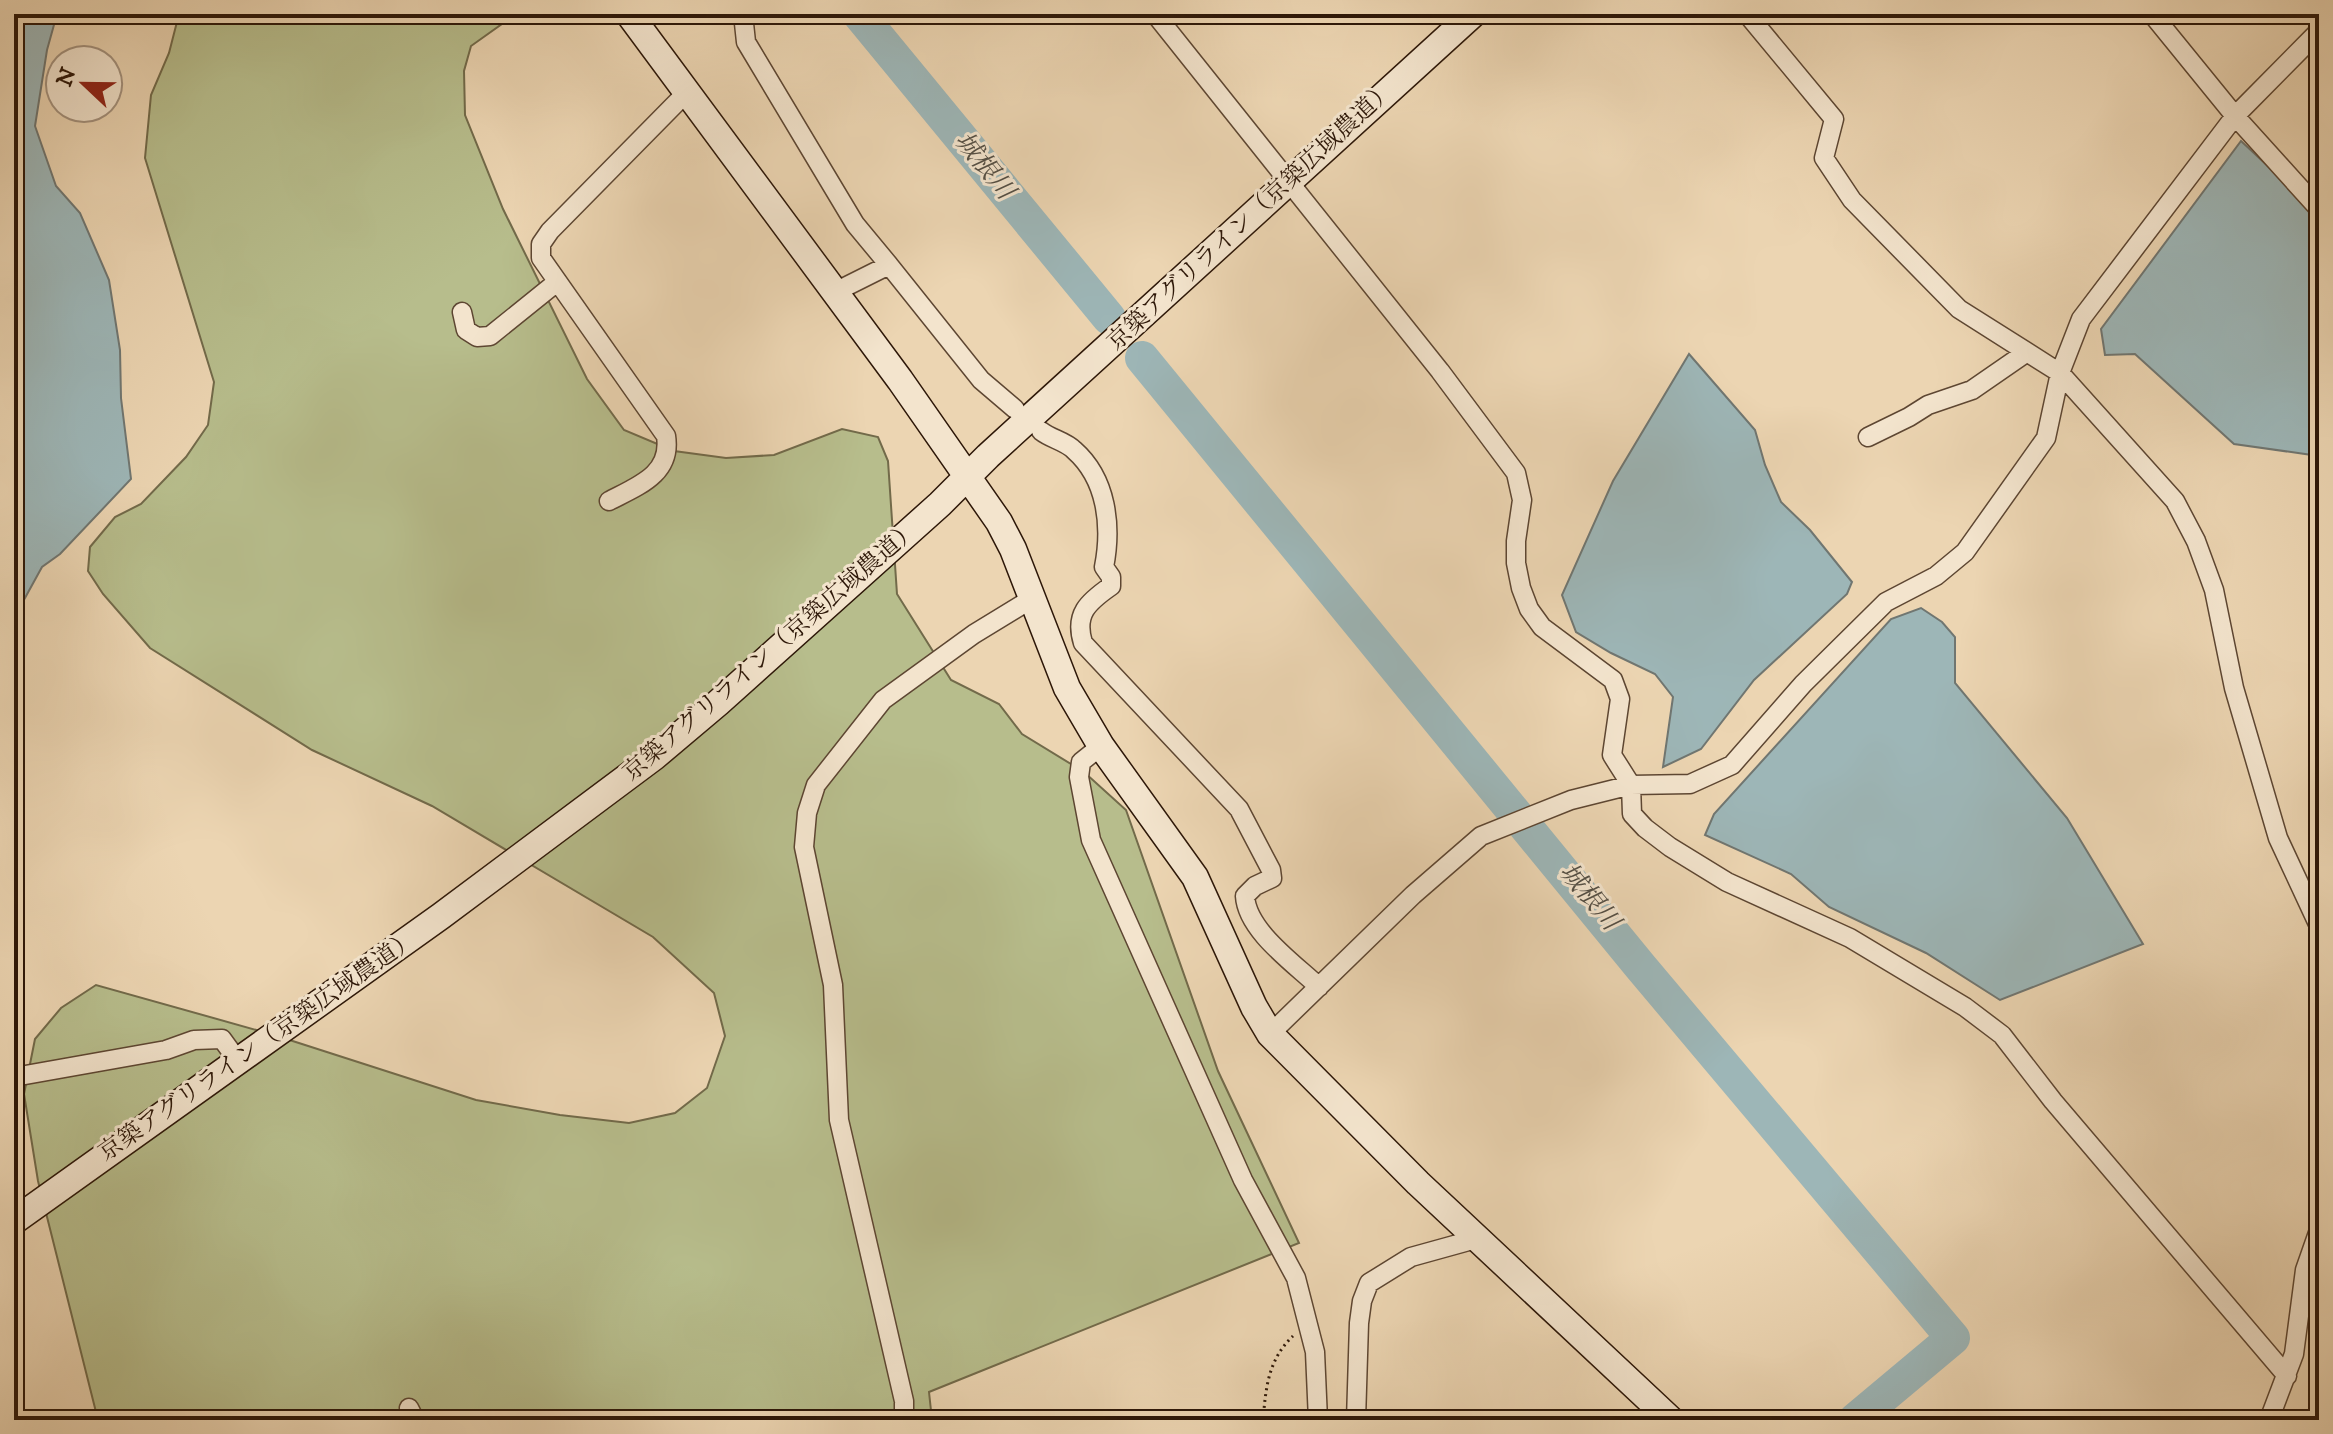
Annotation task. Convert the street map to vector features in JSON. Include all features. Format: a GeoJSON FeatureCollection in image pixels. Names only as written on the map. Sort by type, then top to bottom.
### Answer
{"type":"FeatureCollection","features":[{"type":"Feature","properties":{"kind":"street"},"geometry":{"type":"LineString","coordinates":[[629,14],[835,292],[999,522],[1013,549],[1067,688],[1101,746],[1195,877],[1254,1007],[1270,1034],[1476,1239],[1671,1420]]}},
{"type":"Feature","properties":{"kind":"street"},"geometry":{"type":"LineString","coordinates":[[743,14],[746,42],[855,224],[981,380],[1015,409]]}},
{"type":"Feature","properties":{"kind":"street"},"geometry":{"type":"LineString","coordinates":[[1155,14],[1440,371],[1516,473],[1522,500],[1516,541],[1521,588],[1529,609],[1542,627],[1613,680],[1620,699],[1612,755],[1631,785],[1632,814],[1670,847],[1727,882],[1850,938],[1965,1007],[2002,1035],[2053,1101],[2287,1376]]}},
{"type":"Feature","properties":{"kind":"street","name":"京築アグリライン（京築広域農道）"},"geometry":{"type":"LineString","coordinates":[[14,1221],[441,916],[654,757],[968,477],[1473,14]]}},
{"type":"Feature","properties":{"kind":"street"},"geometry":{"type":"LineString","coordinates":[[1747,14],[1834,119],[1824,158],[1852,200],[1959,309],[2060,373],[2175,501],[2196,541],[2214,590],[2234,688],[2278,838],[2319,926]]}},
{"type":"Feature","properties":{"kind":"street"},"geometry":{"type":"LineString","coordinates":[[2152,14],[2235,116],[2319,209]]}},
{"type":"Feature","properties":{"kind":"street"},"geometry":{"type":"LineString","coordinates":[[1270,1034],[1413,895],[1481,836],[1571,800],[1631,785],[1690,784],[1732,765],[1803,684],[1886,602],[1936,576],[1965,552],[2046,438],[2060,373],[2081,319],[2235,116],[2319,31]]}},
{"type":"Feature","properties":{"kind":"street"},"geometry":{"type":"LineString","coordinates":[[609,501],[646,482],[662,465],[668,451],[666,436],[541,258],[541,244],[550,231],[688,91]]}},
{"type":"Feature","properties":{"kind":"street"},"geometry":{"type":"LineString","coordinates":[[835,292],[889,265]]}},
{"type":"Feature","properties":{"kind":"street"},"geometry":{"type":"LineString","coordinates":[[462,312],[466,330],[477,337],[490,336],[557,282]]}},
{"type":"Feature","properties":{"kind":"street"},"geometry":{"type":"LineString","coordinates":[[1868,437],[1928,405],[1972,390],[2027,352]]}},
{"type":"Feature","properties":{"kind":"street"},"geometry":{"type":"LineString","coordinates":[[1041,431],[1072,448],[1092,470],[1108,518],[1109,540],[1104,567],[1111,577],[1111,586],[1092,599],[1083,611],[1078,627],[1083,643],[1239,809],[1271,870],[1272,878],[1255,886],[1245,896],[1246,910],[1258,928],[1319,987]]}},
{"type":"Feature","properties":{"kind":"street"},"geometry":{"type":"LineString","coordinates":[[904,1420],[904,1401],[839,1120],[833,985],[804,847],[807,813],[816,785],[883,700],[974,634],[1033,598]]}},
{"type":"Feature","properties":{"kind":"street"},"geometry":{"type":"LineString","coordinates":[[1101,746],[1081,762],[1079,777],[1091,840],[1243,1180],[1296,1278],[1315,1352],[1318,1420]]}},
{"type":"Feature","properties":{"kind":"street"},"geometry":{"type":"LineString","coordinates":[[14,1077],[166,1050],[209,1038],[222,1039],[238,1061]]}},
{"type":"Feature","properties":{"kind":"street"},"geometry":{"type":"LineString","coordinates":[[2269,1420],[2294,1354],[2305,1270],[2319,1230]]}},
{"type":"Feature","properties":{"kind":"street"},"geometry":{"type":"LineString","coordinates":[[1356,1420],[1359,1323],[1362,1301],[1369,1283],[1411,1257],[1476,1239]]}},
{"type":"Feature","properties":{"kind":"path"},"geometry":{"type":"LineString","coordinates":[[1263,1420],[1267,1376],[1274,1359],[1292,1337],[1309,1325]]}},
{"type":"Feature","properties":{"kind":"green space"},"geometry":{"type":"Polygon","coordinates":[[[179,14],[516,14],[471,46],[464,71],[465,115],[503,209],[587,379],[624,430],[674,451],[726,458],[774,455],[842,429],[878,437],[888,461],[897,594],[951,680],[999,704],[1022,734],[1084,772],[1126,810],[1218,1071],[1299,1243],[929,1392],[932,1420],[98,1420],[38,1181],[24,1094],[35,1039],[61,1008],[96,985],[274,1035],[476,1100],[629,1123],[675,1113],[707,1088],[725,1036],[714,993],[653,937],[432,806],[312,750],[150,648],[103,594],[88,571],[90,547],[115,517],[141,504],[186,457],[208,425],[214,382],[145,158],[151,95],[169,53],[179,14]]]}},
{"type":"Feature","properties":{"kind":"water"},"geometry":{"type":"Polygon","coordinates":[[[14,14],[57,14],[49,44],[44,44],[44,69],[35,126],[56,186],[80,213],[109,280],[120,350],[121,398],[131,479],[60,554],[42,567],[14,618],[14,14]]]}},
{"type":"Feature","properties":{"kind":"water"},"geometry":{"type":"Polygon","coordinates":[[[2241,141],[2300,196],[2319,219],[2319,456],[2234,444],[2135,354],[2105,355],[2101,329],[2241,141]]]}},
{"type":"Feature","properties":{"kind":"water"},"geometry":{"type":"Polygon","coordinates":[[[1689,354],[1755,430],[1765,465],[1781,502],[1810,530],[1852,582],[1847,594],[1754,680],[1701,749],[1663,767],[1673,697],[1655,674],[1576,632],[1562,595],[1613,481],[1689,354]]]}},
{"type":"Feature","properties":{"kind":"water"},"geometry":{"type":"Polygon","coordinates":[[[1921,608],[1942,622],[1955,637],[1955,683],[2067,818],[2143,944],[2000,1000],[1926,953],[1829,907],[1791,874],[1705,835],[1714,814],[1891,619],[1921,608]]]}},
{"type":"Feature","properties":{"kind":"waterway","name":"城根川"},"geometry":{"type":"LineString","coordinates":[[859,14],[1109,318]]}},
{"type":"Feature","properties":{"kind":"waterway","name":"城根川"},"geometry":{"type":"LineString","coordinates":[[1142,358],[1640,966],[1953,1338],[1855,1420]]}}]}
